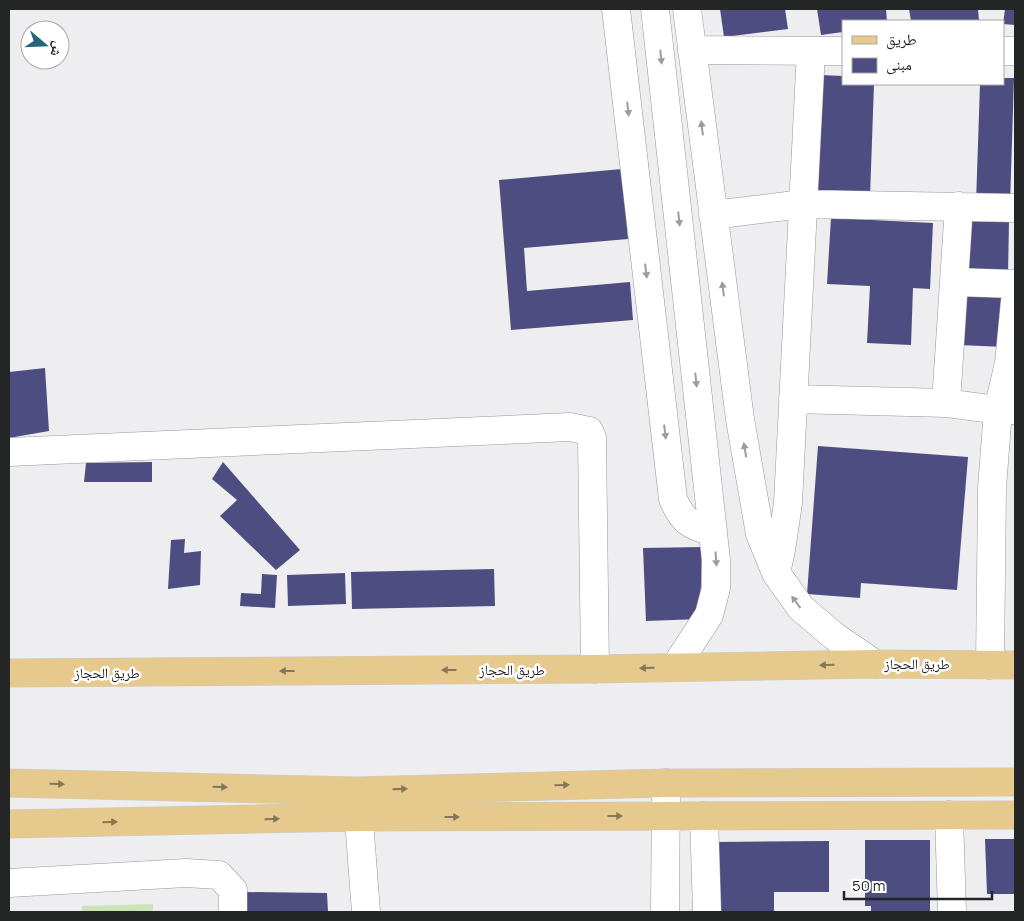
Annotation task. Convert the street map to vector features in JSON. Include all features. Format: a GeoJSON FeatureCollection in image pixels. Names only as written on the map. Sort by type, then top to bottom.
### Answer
{"type":"FeatureCollection","features":[{"type":"Feature","properties":{"kind":"main road","name":"طريق الحجاز"},"geometry":{"type":"LineString","coordinates":[[9,673],[595,669],[875,664],[1003,665]]}},
{"type":"Feature","properties":{"kind":"main road"},"geometry":{"type":"LineString","coordinates":[[9,783],[357,790],[666,783],[1015,782]]}},
{"type":"Feature","properties":{"kind":"main road"},"geometry":{"type":"LineString","coordinates":[[9,824],[360,817],[1015,815]]}},
{"type":"Feature","properties":{"kind":"street"},"geometry":{"type":"LineString","coordinates":[[616,9],[673,499],[678,512],[687,522],[700,529],[713,531]]}},
{"type":"Feature","properties":{"kind":"street"},"geometry":{"type":"LineString","coordinates":[[655,9],[716,560],[716,588],[709,615],[675,667]]}},
{"type":"Feature","properties":{"kind":"street"},"geometry":{"type":"LineString","coordinates":[[688,9],[740,418],[760,534],[776,574],[801,608],[834,636],[875,664]]}},
{"type":"Feature","properties":{"kind":"street"},"geometry":{"type":"LineString","coordinates":[[692,50],[842,51]]}},
{"type":"Feature","properties":{"kind":"street"},"geometry":{"type":"LineString","coordinates":[[776,574],[788,502],[811,51]]}},
{"type":"Feature","properties":{"kind":"street"},"geometry":{"type":"LineString","coordinates":[[713,215],[803,204],[1015,208]]}},
{"type":"Feature","properties":{"kind":"street"},"geometry":{"type":"LineString","coordinates":[[946,403],[959,206]]}},
{"type":"Feature","properties":{"kind":"street"},"geometry":{"type":"LineString","coordinates":[[954,282],[1015,284]]}},
{"type":"Feature","properties":{"kind":"street"},"geometry":{"type":"LineString","coordinates":[[1003,665],[992,488],[1006,410],[1015,301]]}},
{"type":"Feature","properties":{"kind":"street"},"geometry":{"type":"LineString","coordinates":[[793,398],[946,403],[1006,410]]}},
{"type":"Feature","properties":{"kind":"street"},"geometry":{"type":"LineString","coordinates":[[9,452],[570,427],[588,431],[592,438],[595,669]]}},
{"type":"Feature","properties":{"kind":"street"},"geometry":{"type":"LineString","coordinates":[[665,912],[666,783]]}},
{"type":"Feature","properties":{"kind":"street"},"geometry":{"type":"LineString","coordinates":[[357,790],[366,912]]}},
{"type":"Feature","properties":{"kind":"street"},"geometry":{"type":"LineString","coordinates":[[949,815],[952,912]]}},
{"type":"Feature","properties":{"kind":"street"},"geometry":{"type":"LineString","coordinates":[[704,816],[707,912]]}},
{"type":"Feature","properties":{"kind":"street"},"geometry":{"type":"LineString","coordinates":[[9,884],[186,873],[219,875],[233,890],[233,912]]}},
{"type":"Feature","properties":{"kind":"green space"},"geometry":{"type":"Polygon","coordinates":[[[153,904],[153,912],[82,912],[82,906],[153,904]]]}},
{"type":"Feature","properties":{"kind":"building"},"geometry":{"type":"Polygon","coordinates":[[[720,9],[785,9],[788,29],[724,37],[720,9]]]}},
{"type":"Feature","properties":{"kind":"building"},"geometry":{"type":"Polygon","coordinates":[[[817,9],[886,9],[887,20],[842,20],[842,32],[821,35],[817,9]]]}},
{"type":"Feature","properties":{"kind":"building"},"geometry":{"type":"Polygon","coordinates":[[[909,9],[978,9],[979,20],[911,20],[909,9]]]}},
{"type":"Feature","properties":{"kind":"building"},"geometry":{"type":"Polygon","coordinates":[[[1005,9],[1015,9],[1015,25],[1004,24],[1005,9]]]}},
{"type":"Feature","properties":{"kind":"building"},"geometry":{"type":"Polygon","coordinates":[[[821,75],[842,76],[842,85],[874,85],[870,197],[816,195],[821,75]]]}},
{"type":"Feature","properties":{"kind":"building"},"geometry":{"type":"Polygon","coordinates":[[[1004,78],[1014,78],[1010,205],[976,203],[980,85],[1004,85],[1004,78]]]}},
{"type":"Feature","properties":{"kind":"building"},"geometry":{"type":"Polygon","coordinates":[[[622,169],[628,239],[524,248],[527,291],[630,282],[633,320],[511,330],[499,180],[622,169]]]}},
{"type":"Feature","properties":{"kind":"building"},"geometry":{"type":"Polygon","coordinates":[[[831,218],[933,223],[930,289],[913,288],[911,345],[867,343],[870,286],[827,284],[831,218]]]}},
{"type":"Feature","properties":{"kind":"building"},"geometry":{"type":"Polygon","coordinates":[[[964,219],[1009,221],[1008,276],[962,275],[964,219]]]}},
{"type":"Feature","properties":{"kind":"building"},"geometry":{"type":"Polygon","coordinates":[[[961,290],[1007,292],[1005,347],[959,345],[961,290]]]}},
{"type":"Feature","properties":{"kind":"building"},"geometry":{"type":"Polygon","coordinates":[[[45,368],[49,431],[9,438],[9,372],[45,368]]]}},
{"type":"Feature","properties":{"kind":"building"},"geometry":{"type":"Polygon","coordinates":[[[818,446],[968,457],[957,590],[861,583],[860,598],[807,594],[818,446]]]}},
{"type":"Feature","properties":{"kind":"building"},"geometry":{"type":"Polygon","coordinates":[[[152,462],[152,482],[84,482],[86,463],[152,462]]]}},
{"type":"Feature","properties":{"kind":"building"},"geometry":{"type":"Polygon","coordinates":[[[223,462],[300,550],[276,570],[220,516],[237,500],[212,479],[223,462]]]}},
{"type":"Feature","properties":{"kind":"building"},"geometry":{"type":"Polygon","coordinates":[[[185,539],[184,553],[201,551],[200,585],[168,589],[171,540],[185,539]]]}},
{"type":"Feature","properties":{"kind":"building"},"geometry":{"type":"Polygon","coordinates":[[[702,547],[700,619],[646,621],[643,548],[702,547]]]}},
{"type":"Feature","properties":{"kind":"building"},"geometry":{"type":"Polygon","coordinates":[[[494,569],[495,606],[352,609],[351,572],[494,569]]]}},
{"type":"Feature","properties":{"kind":"building"},"geometry":{"type":"Polygon","coordinates":[[[345,573],[346,604],[288,606],[287,575],[345,573]]]}},
{"type":"Feature","properties":{"kind":"building"},"geometry":{"type":"Polygon","coordinates":[[[262,574],[277,575],[275,608],[240,606],[241,593],[261,594],[262,574]]]}},
{"type":"Feature","properties":{"kind":"building"},"geometry":{"type":"Polygon","coordinates":[[[985,839],[1015,839],[1015,894],[987,894],[985,839]]]}},
{"type":"Feature","properties":{"kind":"building"},"geometry":{"type":"Polygon","coordinates":[[[865,840],[930,840],[930,912],[871,912],[871,906],[865,906],[865,840]]]}},
{"type":"Feature","properties":{"kind":"building"},"geometry":{"type":"Polygon","coordinates":[[[829,841],[829,892],[774,892],[774,912],[716,912],[716,842],[829,841]]]}},
{"type":"Feature","properties":{"kind":"building"},"geometry":{"type":"Polygon","coordinates":[[[245,892],[327,893],[328,912],[245,912],[245,892]]]}}]}
